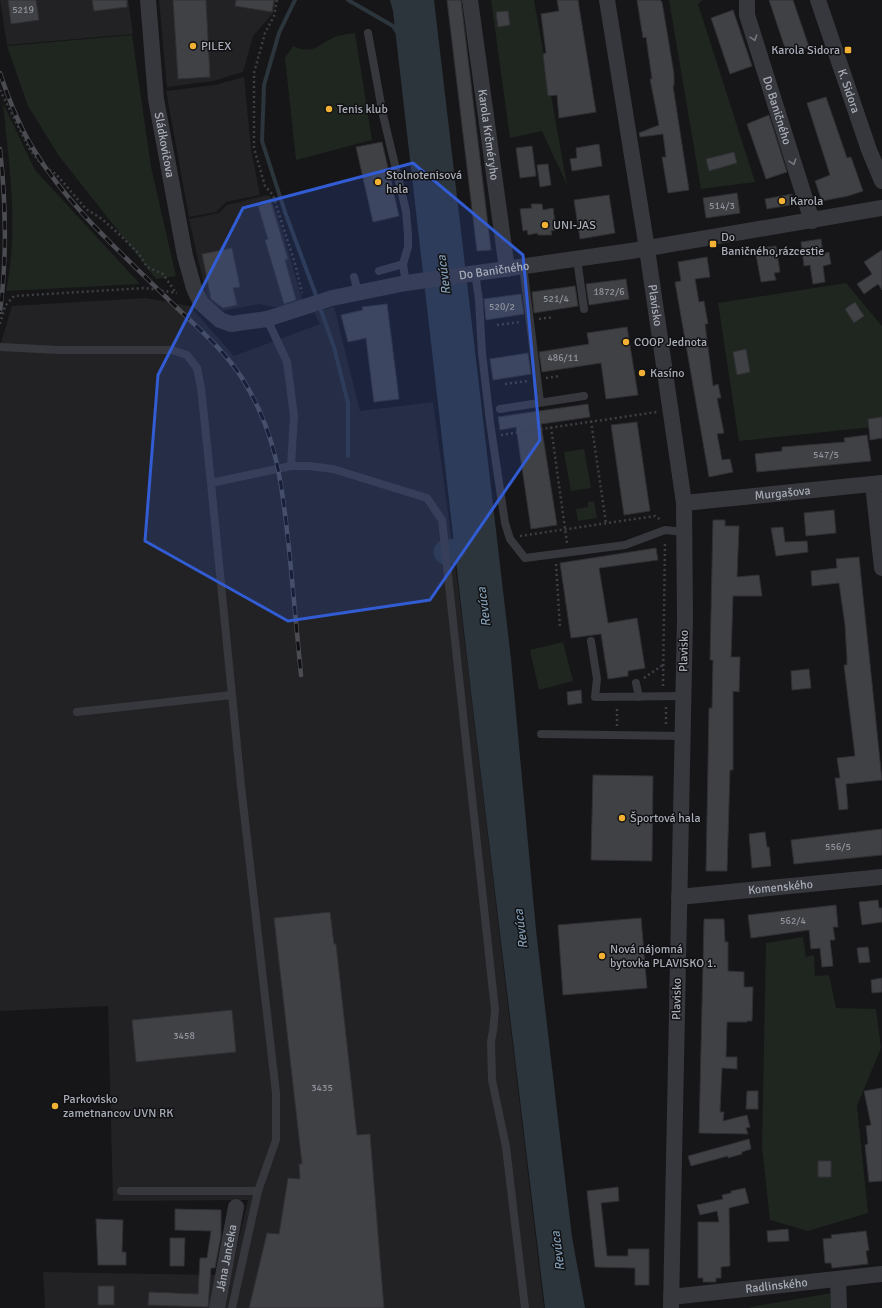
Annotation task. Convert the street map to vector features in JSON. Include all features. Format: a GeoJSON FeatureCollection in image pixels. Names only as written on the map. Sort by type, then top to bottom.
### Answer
{"type":"FeatureCollection","features":[{"type":"Feature","properties":{"kind":"street","name":"Sládkovičova"},"geometry":{"type":"LineString","coordinates":[[148,0],[156,99],[185,256],[194,288]]}},
{"type":"Feature","properties":{"kind":"street","name":"Karola Krčméryho"},"geometry":{"type":"LineString","coordinates":[[470,0],[507,269]]}},
{"type":"Feature","properties":{"kind":"street","name":"Plavisko"},"geometry":{"type":"LineString","coordinates":[[607,0],[647,249],[684,503],[683,696],[674,736],[679,897],[671,1302]]}},
{"type":"Feature","properties":{"kind":"street","name":"Do Baničného"},"geometry":{"type":"LineString","coordinates":[[747,0],[746,15],[812,221]]}},
{"type":"Feature","properties":{"kind":"street","name":"K. Sidora"},"geometry":{"type":"LineString","coordinates":[[818,0],[869,150],[882,181]]}},
{"type":"Feature","properties":{"kind":"street","name":"Do Baničného"},"geometry":{"type":"LineString","coordinates":[[194,288],[201,303],[220,320],[231,324],[241,324],[267,319],[332,298],[356,285],[412,282],[647,249],[882,208]]}},
{"type":"Feature","properties":{"kind":"street","name":"Murgašova"},"geometry":{"type":"LineString","coordinates":[[684,503],[878,484]]}},
{"type":"Feature","properties":{"kind":"street"},"geometry":{"type":"LineString","coordinates":[[878,484],[882,568]]}},
{"type":"Feature","properties":{"kind":"street","name":"Komenského"},"geometry":{"type":"LineString","coordinates":[[679,897],[882,877]]}},
{"type":"Feature","properties":{"kind":"street","name":"Jána Jančeka"},"geometry":{"type":"LineString","coordinates":[[217,1308],[236,1207]]}},
{"type":"Feature","properties":{"kind":"street","name":"Radlinského"},"geometry":{"type":"LineString","coordinates":[[671,1302],[882,1274]]}},
{"type":"Feature","properties":{"kind":"street"},"geometry":{"type":"LineString","coordinates":[[838,1280],[839,1308]]}},
{"type":"Feature","properties":{"kind":"lane"},"geometry":{"type":"LineString","coordinates":[[368,33],[382,116],[406,211],[408,247],[403,264],[412,282]]}},
{"type":"Feature","properties":{"kind":"lane"},"geometry":{"type":"LineString","coordinates":[[577,259],[584,310]]}},
{"type":"Feature","properties":{"kind":"lane"},"geometry":{"type":"LineString","coordinates":[[379,271],[403,264]]}},
{"type":"Feature","properties":{"kind":"lane"},"geometry":{"type":"LineString","coordinates":[[523,266],[540,402]]}},
{"type":"Feature","properties":{"kind":"lane"},"geometry":{"type":"LineString","coordinates":[[473,273],[479,300],[482,353],[492,437],[505,523],[509,536],[524,558],[624,545],[665,530],[684,532]]}},
{"type":"Feature","properties":{"kind":"lane"},"geometry":{"type":"LineString","coordinates":[[267,319],[287,362],[294,416],[291,466]]}},
{"type":"Feature","properties":{"kind":"lane"},"geometry":{"type":"LineString","coordinates":[[0,347],[57,350],[172,350],[187,355],[197,368],[201,388],[232,695],[276,1093],[276,1140],[258,1191],[232,1308]]}},
{"type":"Feature","properties":{"kind":"lane"},"geometry":{"type":"LineString","coordinates":[[500,409],[584,396]]}},
{"type":"Feature","properties":{"kind":"lane"},"geometry":{"type":"LineString","coordinates":[[211,483],[291,466],[309,466],[333,469],[427,498],[442,520],[495,1010],[494,1031],[491,1042],[492,1080],[506,1147],[525,1308]]}},
{"type":"Feature","properties":{"kind":"lane"},"geometry":{"type":"LineString","coordinates":[[591,641],[598,679],[595,697],[683,696]]}},
{"type":"Feature","properties":{"kind":"lane"},"geometry":{"type":"LineString","coordinates":[[636,683],[639,697]]}},
{"type":"Feature","properties":{"kind":"lane"},"geometry":{"type":"LineString","coordinates":[[78,712],[232,695]]}},
{"type":"Feature","properties":{"kind":"lane"},"geometry":{"type":"LineString","coordinates":[[541,734],[674,736]]}},
{"type":"Feature","properties":{"kind":"lane"},"geometry":{"type":"LineString","coordinates":[[121,1191],[258,1191]]}},
{"type":"Feature","properties":{"kind":"path"},"geometry":{"type":"LineString","coordinates":[[277,0],[274,16],[265,33],[254,73],[254,148],[265,186],[272,195],[308,306]]}},
{"type":"Feature","properties":{"kind":"path"},"geometry":{"type":"LineString","coordinates":[[0,90],[30,150],[43,166],[56,174],[86,209],[102,219],[121,236],[139,254],[147,267],[163,274],[176,293]]}},
{"type":"Feature","properties":{"kind":"path"},"geometry":{"type":"LineString","coordinates":[[0,324],[5,306],[14,296],[145,288],[176,293],[194,288]]}},
{"type":"Feature","properties":{"kind":"path"},"geometry":{"type":"LineString","coordinates":[[656,404],[658,419]]}},
{"type":"Feature","properties":{"kind":"path"},"geometry":{"type":"LineString","coordinates":[[492,437],[657,412]]}},
{"type":"Feature","properties":{"kind":"path"},"geometry":{"type":"LineString","coordinates":[[591,421],[606,524]]}},
{"type":"Feature","properties":{"kind":"path"},"geometry":{"type":"LineString","coordinates":[[551,427],[566,530],[567,553]]}},
{"type":"Feature","properties":{"kind":"path"},"geometry":{"type":"LineString","coordinates":[[509,536],[566,530],[655,516],[666,523],[663,665],[664,696],[674,736]]}},
{"type":"Feature","properties":{"kind":"path"},"geometry":{"type":"LineString","coordinates":[[555,555],[560,627]]}},
{"type":"Feature","properties":{"kind":"path"},"geometry":{"type":"LineString","coordinates":[[636,683],[663,665]]}},
{"type":"Feature","properties":{"kind":"path"},"geometry":{"type":"LineString","coordinates":[[617,697],[617,735]]}},
{"type":"Feature","properties":{"kind":"highlighted area"},"geometry":{"type":"Polygon","coordinates":[[[413,163],[523,255],[540,440],[430,600],[288,621],[145,541],[158,375],[243,208],[413,163]]]}},
{"type":"Feature","properties":{"kind":"shaded area"},"geometry":{"type":"Polygon","coordinates":[[[0,0],[128,0],[133,34],[7,45],[0,0]]]}},
{"type":"Feature","properties":{"kind":"shaded area","name":"PILEX"},"geometry":{"type":"Polygon","coordinates":[[[159,0],[276,0],[273,13],[253,36],[243,72],[213,81],[167,87],[159,0]]]}},
{"type":"Feature","properties":{"kind":"shaded area"},"geometry":{"type":"Polygon","coordinates":[[[491,0],[534,0],[567,185],[542,131],[510,138],[491,0]]]}},
{"type":"Feature","properties":{"kind":"shaded area"},"geometry":{"type":"Polygon","coordinates":[[[669,0],[703,0],[698,4],[755,182],[701,189],[669,0]]]}},
{"type":"Feature","properties":{"kind":"shaded area","name":"Tenis klub"},"geometry":{"type":"Polygon","coordinates":[[[355,33],[372,140],[296,160],[285,58],[293,46],[299,49],[309,50],[336,37],[355,33]]]}},
{"type":"Feature","properties":{"kind":"shaded area"},"geometry":{"type":"Polygon","coordinates":[[[132,35],[151,167],[176,276],[156,279],[59,156],[28,106],[7,46],[132,35]]]}},
{"type":"Feature","properties":{"kind":"shaded area"},"geometry":{"type":"Polygon","coordinates":[[[244,77],[251,149],[260,195],[226,202],[216,212],[189,217],[166,91],[215,85],[244,77]]]}},
{"type":"Feature","properties":{"kind":"shaded area"},"geometry":{"type":"Polygon","coordinates":[[[3,103],[35,170],[140,284],[6,291],[12,244],[12,197],[3,103]]]}},
{"type":"Feature","properties":{"kind":"shaded area"},"geometry":{"type":"Polygon","coordinates":[[[267,195],[271,197],[282,229],[303,303],[285,309],[259,304],[223,311],[207,299],[189,219],[219,213],[227,205],[267,195]]]}},
{"type":"Feature","properties":{"kind":"shaded area"},"geometry":{"type":"Polygon","coordinates":[[[846,283],[882,326],[882,426],[739,441],[718,303],[846,283]]]}},
{"type":"Feature","properties":{"kind":"shaded area"},"geometry":{"type":"Polygon","coordinates":[[[146,298],[190,306],[234,356],[320,324],[314,312],[334,307],[360,411],[433,402],[459,594],[544,1308],[223,1308],[248,1200],[113,1201],[108,1006],[0,1011],[0,346],[12,306],[146,298]]]}},
{"type":"Feature","properties":{"kind":"shaded area"},"geometry":{"type":"Polygon","coordinates":[[[584,449],[591,488],[571,491],[564,452],[584,449]]]}},
{"type":"Feature","properties":{"kind":"shaded area"},"geometry":{"type":"Polygon","coordinates":[[[594,501],[597,518],[578,521],[576,509],[588,507],[588,502],[594,501]]]}},
{"type":"Feature","properties":{"kind":"shaded area"},"geometry":{"type":"Polygon","coordinates":[[[563,642],[573,681],[539,690],[530,650],[563,642]]]}},
{"type":"Feature","properties":{"kind":"shaded area"},"geometry":{"type":"Polygon","coordinates":[[[803,937],[806,957],[814,955],[815,976],[829,975],[836,1008],[876,1009],[881,1048],[857,1106],[868,1213],[808,1231],[770,1220],[762,1147],[766,943],[803,937]]]}},
{"type":"Feature","properties":{"kind":"shaded area"},"geometry":{"type":"Polygon","coordinates":[[[43,1272],[215,1275],[211,1308],[45,1308],[43,1272]]]}},
{"type":"Feature","properties":{"kind":"shaded area"},"geometry":{"type":"Polygon","coordinates":[[[832,1293],[833,1308],[750,1308],[751,1307],[832,1293]]]}},
{"type":"Feature","properties":{"kind":"water"},"geometry":{"type":"Polygon","coordinates":[[[390,0],[434,0],[511,659],[536,930],[572,1237],[585,1308],[545,1308],[471,692],[393,11],[390,0]]]}},
{"type":"Feature","properties":{"kind":"building"},"geometry":{"type":"Polygon","coordinates":[[[8,0],[36,0],[39,20],[11,24],[8,0]]]}},
{"type":"Feature","properties":{"kind":"building"},"geometry":{"type":"Polygon","coordinates":[[[92,0],[127,0],[127,7],[94,11],[92,0]]]}},
{"type":"Feature","properties":{"kind":"building"},"geometry":{"type":"Polygon","coordinates":[[[173,0],[206,0],[210,77],[178,79],[173,0]]]}},
{"type":"Feature","properties":{"kind":"building"},"geometry":{"type":"Polygon","coordinates":[[[236,0],[274,0],[272,12],[235,6],[236,0]]]}},
{"type":"Feature","properties":{"kind":"building"},"geometry":{"type":"Polygon","coordinates":[[[447,0],[461,0],[491,250],[477,251],[447,0]]]}},
{"type":"Feature","properties":{"kind":"building"},"geometry":{"type":"Polygon","coordinates":[[[557,0],[578,0],[596,112],[559,118],[557,95],[548,96],[543,54],[546,53],[541,14],[559,11],[557,0]]]}},
{"type":"Feature","properties":{"kind":"building"},"geometry":{"type":"Polygon","coordinates":[[[637,0],[660,0],[662,2],[674,74],[673,86],[689,190],[668,193],[662,157],[666,157],[663,134],[640,137],[639,133],[659,125],[650,79],[652,79],[646,37],[643,38],[637,0]]]}},
{"type":"Feature","properties":{"kind":"building"},"geometry":{"type":"Polygon","coordinates":[[[769,0],[793,0],[809,47],[787,54],[769,0]]]}},
{"type":"Feature","properties":{"kind":"building"},"geometry":{"type":"Polygon","coordinates":[[[733,10],[752,66],[730,74],[711,18],[733,10]]]}},
{"type":"Feature","properties":{"kind":"building"},"geometry":{"type":"Polygon","coordinates":[[[508,11],[510,25],[498,27],[496,12],[508,11]]]}},
{"type":"Feature","properties":{"kind":"building"},"geometry":{"type":"Polygon","coordinates":[[[826,97],[847,158],[851,157],[863,191],[848,196],[822,201],[815,181],[830,175],[807,103],[826,97]]]}},
{"type":"Feature","properties":{"kind":"building"},"geometry":{"type":"Polygon","coordinates":[[[769,115],[787,172],[766,179],[747,124],[769,115]]]}},
{"type":"Feature","properties":{"kind":"building","name":"Stolnotenisová hala"},"geometry":{"type":"Polygon","coordinates":[[[382,142],[399,216],[373,222],[356,147],[382,142]]]}},
{"type":"Feature","properties":{"kind":"building"},"geometry":{"type":"Polygon","coordinates":[[[599,144],[602,166],[572,171],[570,159],[577,158],[576,148],[599,144]]]}},
{"type":"Feature","properties":{"kind":"building"},"geometry":{"type":"Polygon","coordinates":[[[532,146],[536,176],[520,178],[516,148],[532,146]]]}},
{"type":"Feature","properties":{"kind":"building"},"geometry":{"type":"Polygon","coordinates":[[[734,152],[737,163],[709,171],[706,159],[734,152]]]}},
{"type":"Feature","properties":{"kind":"building"},"geometry":{"type":"Polygon","coordinates":[[[548,164],[551,185],[540,187],[537,165],[548,164]]]}},
{"type":"Feature","properties":{"kind":"building"},"geometry":{"type":"Polygon","coordinates":[[[737,193],[740,213],[706,218],[703,198],[737,193]]]}},
{"type":"Feature","properties":{"kind":"building","name":"Karola"},"geometry":{"type":"Polygon","coordinates":[[[792,194],[796,204],[767,209],[765,199],[792,194]]]}},
{"type":"Feature","properties":{"kind":"building"},"geometry":{"type":"Polygon","coordinates":[[[609,195],[615,233],[580,239],[574,200],[609,195]]]}},
{"type":"Feature","properties":{"kind":"building"},"geometry":{"type":"Polygon","coordinates":[[[271,202],[288,259],[285,260],[296,300],[284,304],[265,240],[268,239],[258,206],[271,202]]]}},
{"type":"Feature","properties":{"kind":"building"},"geometry":{"type":"Polygon","coordinates":[[[531,204],[542,204],[543,210],[553,208],[556,230],[551,231],[552,235],[538,235],[537,233],[528,235],[527,230],[523,231],[520,209],[532,208],[531,204]]]}},
{"type":"Feature","properties":{"kind":"building"},"geometry":{"type":"Polygon","coordinates":[[[821,239],[823,254],[829,252],[831,264],[823,266],[825,282],[813,284],[810,265],[804,266],[801,242],[821,239]]]}},
{"type":"Feature","properties":{"kind":"building"},"geometry":{"type":"Polygon","coordinates":[[[776,246],[780,272],[774,273],[776,280],[761,282],[755,249],[776,246]]]}},
{"type":"Feature","properties":{"kind":"building"},"geometry":{"type":"Polygon","coordinates":[[[232,248],[240,287],[233,288],[237,305],[223,308],[211,299],[202,254],[232,248]]]}},
{"type":"Feature","properties":{"kind":"building"},"geometry":{"type":"Polygon","coordinates":[[[882,250],[882,290],[878,284],[864,294],[857,284],[872,274],[864,262],[882,250]]]}},
{"type":"Feature","properties":{"kind":"building"},"geometry":{"type":"Polygon","coordinates":[[[707,257],[710,277],[695,279],[699,302],[704,301],[708,324],[705,324],[713,386],[718,384],[721,398],[717,398],[724,433],[717,434],[722,460],[730,459],[733,472],[709,477],[675,282],[681,281],[678,262],[707,257]]]}},
{"type":"Feature","properties":{"kind":"building"},"geometry":{"type":"Polygon","coordinates":[[[626,279],[629,299],[589,305],[586,284],[626,279]]]}},
{"type":"Feature","properties":{"kind":"building"},"geometry":{"type":"Polygon","coordinates":[[[575,286],[578,306],[534,313],[532,292],[575,286]]]}},
{"type":"Feature","properties":{"kind":"building"},"geometry":{"type":"Polygon","coordinates":[[[521,294],[524,314],[486,320],[484,299],[521,294]]]}},
{"type":"Feature","properties":{"kind":"building"},"geometry":{"type":"Polygon","coordinates":[[[855,302],[864,316],[854,323],[845,309],[855,302]]]}},
{"type":"Feature","properties":{"kind":"building"},"geometry":{"type":"Polygon","coordinates":[[[387,304],[399,399],[374,402],[366,338],[348,342],[341,315],[363,310],[362,307],[387,304]]]}},
{"type":"Feature","properties":{"kind":"building"},"geometry":{"type":"Polygon","coordinates":[[[627,327],[638,395],[606,399],[601,363],[542,372],[539,352],[589,344],[587,333],[627,327]]]}},
{"type":"Feature","properties":{"kind":"building"},"geometry":{"type":"Polygon","coordinates":[[[746,349],[750,372],[737,375],[733,352],[746,349]]]}},
{"type":"Feature","properties":{"kind":"building"},"geometry":{"type":"Polygon","coordinates":[[[528,353],[531,374],[493,380],[490,359],[528,353]]]}},
{"type":"Feature","properties":{"kind":"building"},"geometry":{"type":"Polygon","coordinates":[[[588,404],[590,417],[541,424],[557,525],[531,529],[516,427],[500,430],[498,417],[588,404]]]}},
{"type":"Feature","properties":{"kind":"building"},"geometry":{"type":"Polygon","coordinates":[[[882,417],[882,438],[870,440],[868,419],[882,417]]]}},
{"type":"Feature","properties":{"kind":"building"},"geometry":{"type":"Polygon","coordinates":[[[637,422],[650,511],[624,515],[611,425],[637,422]]]}},
{"type":"Feature","properties":{"kind":"building"},"geometry":{"type":"Polygon","coordinates":[[[867,435],[871,461],[757,472],[755,454],[782,451],[782,447],[845,442],[844,438],[867,435]]]}},
{"type":"Feature","properties":{"kind":"building"},"geometry":{"type":"Polygon","coordinates":[[[834,510],[836,533],[806,536],[804,513],[834,510]]]}},
{"type":"Feature","properties":{"kind":"building"},"geometry":{"type":"Polygon","coordinates":[[[713,520],[725,520],[725,526],[739,526],[737,577],[759,575],[762,596],[733,596],[731,657],[740,657],[739,692],[733,691],[733,770],[730,770],[727,871],[706,871],[709,708],[712,708],[713,660],[710,660],[713,520]]]}},
{"type":"Feature","properties":{"kind":"building"},"geometry":{"type":"Polygon","coordinates":[[[783,527],[785,542],[807,541],[808,552],[776,556],[771,528],[783,527]]]}},
{"type":"Feature","properties":{"kind":"building"},"geometry":{"type":"Polygon","coordinates":[[[656,548],[658,560],[599,568],[608,623],[637,618],[645,668],[628,671],[628,676],[608,679],[601,634],[571,638],[560,563],[656,548]]]}},
{"type":"Feature","properties":{"kind":"building"},"geometry":{"type":"Polygon","coordinates":[[[859,557],[882,780],[846,784],[848,809],[839,810],[835,778],[840,778],[837,758],[855,756],[844,665],[847,665],[845,625],[839,583],[812,586],[811,571],[837,568],[836,559],[859,557]]]}},
{"type":"Feature","properties":{"kind":"building"},"geometry":{"type":"Polygon","coordinates":[[[809,669],[811,688],[792,690],[791,671],[809,669]]]}},
{"type":"Feature","properties":{"kind":"building"},"geometry":{"type":"Polygon","coordinates":[[[581,690],[582,703],[568,705],[567,692],[581,690]]]}},
{"type":"Feature","properties":{"kind":"building","name":"Športová hala"},"geometry":{"type":"Polygon","coordinates":[[[593,775],[653,776],[652,861],[591,860],[593,775]]]}},
{"type":"Feature","properties":{"kind":"building"},"geometry":{"type":"Polygon","coordinates":[[[882,829],[882,855],[794,864],[791,840],[882,829]]]}},
{"type":"Feature","properties":{"kind":"building"},"geometry":{"type":"Polygon","coordinates":[[[765,832],[767,847],[769,847],[771,866],[752,868],[749,834],[765,832]]]}},
{"type":"Feature","properties":{"kind":"building"},"geometry":{"type":"Polygon","coordinates":[[[878,900],[879,908],[882,908],[882,922],[862,925],[859,902],[878,900]]]}},
{"type":"Feature","properties":{"kind":"building"},"geometry":{"type":"Polygon","coordinates":[[[836,905],[838,927],[833,927],[835,940],[830,940],[833,966],[822,967],[820,948],[811,949],[809,930],[751,938],[748,915],[836,905]]]}},
{"type":"Feature","properties":{"kind":"building"},"geometry":{"type":"Polygon","coordinates":[[[330,912],[334,944],[336,944],[357,1135],[370,1134],[384,1308],[249,1308],[267,1233],[279,1234],[288,1178],[300,1179],[299,1164],[302,1164],[274,918],[330,912]]]}},
{"type":"Feature","properties":{"kind":"building","name":"Nová nájomná bytovka PLAVISKO 1."},"geometry":{"type":"Polygon","coordinates":[[[641,918],[647,988],[563,995],[558,925],[641,918]]]}},
{"type":"Feature","properties":{"kind":"building"},"geometry":{"type":"Polygon","coordinates":[[[704,919],[724,919],[725,942],[728,942],[728,971],[744,972],[744,987],[753,987],[752,1021],[727,1022],[726,1057],[737,1057],[737,1069],[722,1068],[720,1112],[724,1112],[723,1121],[747,1115],[750,1127],[746,1128],[748,1134],[699,1133],[704,919]]]}},
{"type":"Feature","properties":{"kind":"building"},"geometry":{"type":"Polygon","coordinates":[[[868,947],[870,962],[859,963],[857,948],[868,947]]]}},
{"type":"Feature","properties":{"kind":"building"},"geometry":{"type":"Polygon","coordinates":[[[882,978],[882,992],[872,993],[871,980],[882,978]]]}},
{"type":"Feature","properties":{"kind":"building"},"geometry":{"type":"Polygon","coordinates":[[[232,1010],[236,1052],[136,1062],[132,1020],[232,1010]]]}},
{"type":"Feature","properties":{"kind":"building"},"geometry":{"type":"Polygon","coordinates":[[[882,1088],[882,1181],[869,1182],[865,1145],[868,1144],[866,1126],[871,1125],[864,1091],[882,1088]]]}},
{"type":"Feature","properties":{"kind":"building"},"geometry":{"type":"Polygon","coordinates":[[[747,1091],[758,1091],[758,1109],[746,1109],[747,1091]]]}},
{"type":"Feature","properties":{"kind":"building"},"geometry":{"type":"Polygon","coordinates":[[[749,1139],[751,1149],[742,1152],[742,1154],[728,1158],[728,1156],[691,1166],[688,1156],[749,1139]]]}},
{"type":"Feature","properties":{"kind":"building"},"geometry":{"type":"Polygon","coordinates":[[[818,1161],[831,1161],[831,1177],[818,1177],[818,1161]]]}},
{"type":"Feature","properties":{"kind":"building"},"geometry":{"type":"Polygon","coordinates":[[[618,1187],[619,1201],[601,1203],[607,1256],[628,1256],[628,1249],[649,1249],[649,1285],[635,1285],[635,1268],[595,1267],[587,1191],[618,1187]]]}},
{"type":"Feature","properties":{"kind":"building"},"geometry":{"type":"Polygon","coordinates":[[[745,1188],[749,1203],[729,1208],[730,1266],[721,1267],[721,1278],[716,1278],[716,1282],[703,1282],[703,1278],[698,1278],[698,1222],[719,1222],[717,1211],[700,1215],[697,1205],[723,1199],[722,1195],[731,1193],[731,1191],[745,1188]]]}},
{"type":"Feature","properties":{"kind":"building"},"geometry":{"type":"Polygon","coordinates":[[[175,1209],[221,1210],[221,1236],[215,1268],[211,1268],[208,1307],[148,1305],[149,1292],[198,1294],[200,1258],[207,1258],[211,1231],[175,1230],[175,1209]]]}},
{"type":"Feature","properties":{"kind":"building"},"geometry":{"type":"Polygon","coordinates":[[[96,1219],[123,1220],[122,1252],[126,1252],[126,1265],[98,1265],[96,1219]]]}},
{"type":"Feature","properties":{"kind":"building"},"geometry":{"type":"Polygon","coordinates":[[[788,1229],[789,1241],[768,1242],[767,1231],[788,1229]]]}},
{"type":"Feature","properties":{"kind":"building"},"geometry":{"type":"Polygon","coordinates":[[[866,1231],[869,1250],[866,1251],[868,1264],[832,1268],[831,1263],[825,1263],[823,1239],[832,1238],[831,1235],[866,1231]]]}},
{"type":"Feature","properties":{"kind":"building"},"geometry":{"type":"Polygon","coordinates":[[[170,1238],[185,1238],[184,1266],[170,1266],[170,1238]]]}},
{"type":"Feature","properties":{"kind":"building"},"geometry":{"type":"Polygon","coordinates":[[[98,1286],[114,1286],[114,1305],[98,1305],[98,1286]]]}},
{"type":"Feature","properties":{"kind":"waterway","name":"Revúca"},"geometry":{"type":"LineString","coordinates":[[295,0],[279,33],[264,85],[262,141],[285,212],[317,298]]}},
{"type":"Feature","properties":{"kind":"waterway"},"geometry":{"type":"LineString","coordinates":[[348,0],[393,26],[397,32]]}},
{"type":"Feature","properties":{"kind":"waterway","name":"Revúca"},"geometry":{"type":"LineString","coordinates":[[319,305],[334,347],[348,403],[348,456]]}},
{"type":"Feature","properties":{"kind":"waterway","name":"Revúca"},"geometry":{"type":"LineString","coordinates":[[446,552],[477,550]]}},
{"type":"Feature","properties":{"kind":"railway"},"geometry":{"type":"LineString","coordinates":[[0,73],[24,132],[48,172],[64,192],[118,251],[219,349],[242,378],[254,400],[272,444],[285,511],[301,675]]}},
{"type":"Feature","properties":{"kind":"railway"},"geometry":{"type":"LineString","coordinates":[[0,149],[4,190],[5,230],[4,271],[0,312]]}},
{"type":"Feature","properties":{"kind":"place","name":"PILEX"},"geometry":{"type":"Point","coordinates":[193,46]}},
{"type":"Feature","properties":{"kind":"place","name":"Karola Sidora"},"geometry":{"type":"Point","coordinates":[848,50]}},
{"type":"Feature","properties":{"kind":"place","name":"Tenis klub"},"geometry":{"type":"Point","coordinates":[329,109]}},
{"type":"Feature","properties":{"kind":"place","name":"Stolnotenisová hala"},"geometry":{"type":"Point","coordinates":[378,182]}},
{"type":"Feature","properties":{"kind":"place","name":"Karola"},"geometry":{"type":"Point","coordinates":[782,201]}},
{"type":"Feature","properties":{"kind":"place","name":"UNI-JAS"},"geometry":{"type":"Point","coordinates":[545,225]}},
{"type":"Feature","properties":{"kind":"place","name":"Do Baničného,rázcestie"},"geometry":{"type":"Point","coordinates":[713,244]}},
{"type":"Feature","properties":{"kind":"place","name":"COOP Jednota"},"geometry":{"type":"Point","coordinates":[626,342]}},
{"type":"Feature","properties":{"kind":"place","name":"Kasíno"},"geometry":{"type":"Point","coordinates":[642,373]}},
{"type":"Feature","properties":{"kind":"place","name":"Športová hala"},"geometry":{"type":"Point","coordinates":[622,818]}},
{"type":"Feature","properties":{"kind":"place","name":"Nová nájomná bytovka PLAVISKO 1."},"geometry":{"type":"Point","coordinates":[602,956]}},
{"type":"Feature","properties":{"kind":"place","name":"Parkovisko zametnancov UVN RK"},"geometry":{"type":"Point","coordinates":[55,1106]}}]}
